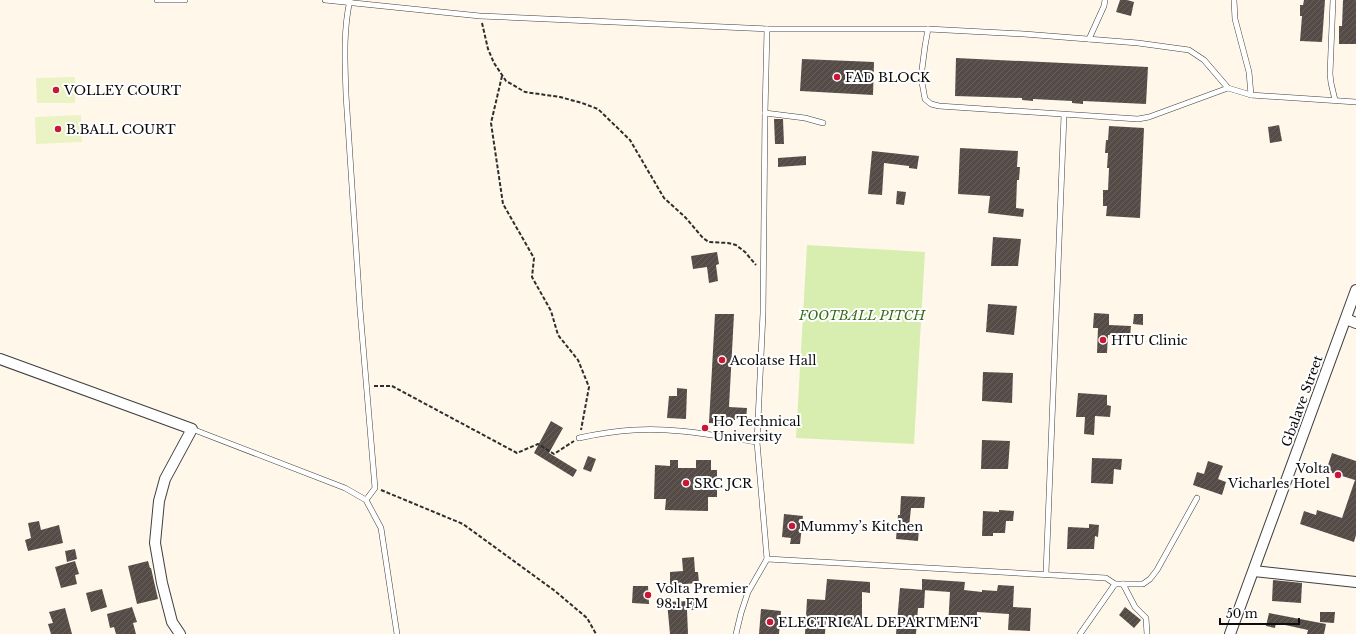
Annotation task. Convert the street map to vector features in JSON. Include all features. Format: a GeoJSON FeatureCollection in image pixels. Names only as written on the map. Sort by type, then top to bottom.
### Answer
{"type":"FeatureCollection","features":[{"type":"Feature","properties":{"kind":"street","name":"Gbalave Street"},"geometry":{"type":"LineString","coordinates":[[1230,634],[1356,290]]}},
{"type":"Feature","properties":{"kind":"street"},"geometry":{"type":"LineString","coordinates":[[1346,319],[1356,323]]}},
{"type":"Feature","properties":{"kind":"street"},"geometry":{"type":"LineString","coordinates":[[0,359],[192,429],[165,479],[160,501],[155,543],[162,583],[172,622],[180,634]]}},
{"type":"Feature","properties":{"kind":"street"},"geometry":{"type":"LineString","coordinates":[[1254,571],[1356,582]]}},
{"type":"Feature","properties":{"kind":"lane"},"geometry":{"type":"LineString","coordinates":[[157,0],[185,0]]}},
{"type":"Feature","properties":{"kind":"lane"},"geometry":{"type":"LineString","coordinates":[[325,0],[350,1],[480,16],[767,29],[928,29],[1138,42],[1189,50],[1204,60],[1228,88],[1251,95],[1356,102]]}},
{"type":"Feature","properties":{"kind":"lane"},"geometry":{"type":"LineString","coordinates":[[1089,39],[1104,6],[1105,0]]}},
{"type":"Feature","properties":{"kind":"lane"},"geometry":{"type":"LineString","coordinates":[[1234,0],[1235,19],[1249,72],[1251,95]]}},
{"type":"Feature","properties":{"kind":"lane"},"geometry":{"type":"LineString","coordinates":[[1333,0],[1330,78],[1335,100]]}},
{"type":"Feature","properties":{"kind":"lane"},"geometry":{"type":"LineString","coordinates":[[350,1],[346,24],[344,59],[366,390],[375,488],[366,500]]}},
{"type":"Feature","properties":{"kind":"lane"},"geometry":{"type":"LineString","coordinates":[[736,634],[748,592],[768,558],[757,442],[763,313],[767,29]]}},
{"type":"Feature","properties":{"kind":"lane"},"geometry":{"type":"LineString","coordinates":[[928,29],[924,46],[921,77],[925,99],[931,104],[939,106],[1138,119],[1149,117],[1228,88]]}},
{"type":"Feature","properties":{"kind":"lane"},"geometry":{"type":"LineString","coordinates":[[765,113],[805,118],[822,123]]}},
{"type":"Feature","properties":{"kind":"lane"},"geometry":{"type":"LineString","coordinates":[[1046,574],[1064,115]]}},
{"type":"Feature","properties":{"kind":"lane"},"geometry":{"type":"LineString","coordinates":[[192,429],[345,488],[366,500],[381,528],[397,634]]}},
{"type":"Feature","properties":{"kind":"lane"},"geometry":{"type":"LineString","coordinates":[[579,438],[605,433],[650,430],[698,432],[757,442]]}},
{"type":"Feature","properties":{"kind":"lane"},"geometry":{"type":"LineString","coordinates":[[768,558],[1106,578],[1115,584],[1143,584],[1150,579],[1157,570],[1197,498]]}},
{"type":"Feature","properties":{"kind":"lane"},"geometry":{"type":"LineString","coordinates":[[1080,634],[1115,584]]}},
{"type":"Feature","properties":{"kind":"lane"},"geometry":{"type":"LineString","coordinates":[[1123,584],[1135,607],[1146,618],[1147,634]]}},
{"type":"Feature","properties":{"kind":"path"},"geometry":{"type":"LineString","coordinates":[[480,16],[488,48],[502,76],[511,84],[525,92],[582,102],[598,109],[630,140],[664,198],[685,217],[703,238],[709,242],[736,245],[745,252],[763,276]]}},
{"type":"Feature","properties":{"kind":"path"},"geometry":{"type":"LineString","coordinates":[[366,390],[375,386],[392,386],[517,453],[538,444],[554,454],[579,438],[589,387],[578,360],[558,335],[551,311],[532,278],[534,258],[503,204],[491,123],[502,76]]}},
{"type":"Feature","properties":{"kind":"path"},"geometry":{"type":"LineString","coordinates":[[375,488],[463,524],[555,592],[587,618],[596,634]]}},
{"type":"Feature","properties":{"kind":"green space","name":"VOLLEY COURT"},"geometry":{"type":"Polygon","coordinates":[[[75,77],[75,103],[37,103],[36,78],[75,77]]]}},
{"type":"Feature","properties":{"kind":"green space","name":"B.BALL COURT"},"geometry":{"type":"Polygon","coordinates":[[[81,115],[82,142],[36,144],[35,117],[81,115]]]}},
{"type":"Feature","properties":{"kind":"green space","name":"FOOTBALL PITCH"},"geometry":{"type":"Polygon","coordinates":[[[807,245],[925,252],[914,444],[796,438],[807,245]]]}},
{"type":"Feature","properties":{"kind":"building"},"geometry":{"type":"Polygon","coordinates":[[[1120,0],[1134,2],[1131,16],[1116,12],[1120,0]]]}},
{"type":"Feature","properties":{"kind":"building"},"geometry":{"type":"Polygon","coordinates":[[[1304,0],[1325,0],[1322,42],[1300,41],[1302,16],[1300,16],[1300,5],[1303,5],[1304,0]]]}},
{"type":"Feature","properties":{"kind":"building"},"geometry":{"type":"Polygon","coordinates":[[[1343,0],[1356,0],[1356,44],[1339,44],[1339,26],[1342,26],[1343,0]]]}},
{"type":"Feature","properties":{"kind":"building"},"geometry":{"type":"Polygon","coordinates":[[[956,58],[1148,67],[1146,104],[1083,101],[1083,104],[1072,103],[1072,101],[1033,99],[1033,101],[1022,100],[1022,98],[955,96],[956,58]]]}},
{"type":"Feature","properties":{"kind":"building","name":"FAD BLOCK"},"geometry":{"type":"Polygon","coordinates":[[[802,59],[874,62],[873,95],[800,91],[802,59]]]}},
{"type":"Feature","properties":{"kind":"building"},"geometry":{"type":"Polygon","coordinates":[[[774,119],[783,119],[784,144],[775,144],[774,119]]]}},
{"type":"Feature","properties":{"kind":"building"},"geometry":{"type":"Polygon","coordinates":[[[1279,125],[1282,141],[1270,143],[1268,127],[1279,125]]]}},
{"type":"Feature","properties":{"kind":"building"},"geometry":{"type":"Polygon","coordinates":[[[1109,126],[1144,128],[1140,218],[1106,216],[1107,206],[1103,206],[1103,190],[1108,190],[1108,153],[1105,153],[1109,126]]]}},
{"type":"Feature","properties":{"kind":"building"},"geometry":{"type":"Polygon","coordinates":[[[960,148],[1018,151],[1017,167],[1020,167],[1019,180],[1017,180],[1016,208],[1024,209],[1023,217],[988,213],[990,196],[958,194],[960,148]]]}},
{"type":"Feature","properties":{"kind":"building"},"geometry":{"type":"Polygon","coordinates":[[[872,151],[919,156],[917,169],[909,168],[909,166],[884,163],[882,195],[868,194],[872,151]]]}},
{"type":"Feature","properties":{"kind":"building"},"geometry":{"type":"Polygon","coordinates":[[[806,156],[806,165],[778,167],[778,158],[806,156]]]}},
{"type":"Feature","properties":{"kind":"building"},"geometry":{"type":"Polygon","coordinates":[[[897,191],[906,192],[904,205],[896,204],[897,191]]]}},
{"type":"Feature","properties":{"kind":"building"},"geometry":{"type":"Polygon","coordinates":[[[993,237],[1021,239],[1018,266],[991,266],[993,237]]]}},
{"type":"Feature","properties":{"kind":"building"},"geometry":{"type":"Polygon","coordinates":[[[717,252],[719,264],[716,265],[718,281],[709,283],[707,267],[693,269],[691,256],[717,252]]]}},
{"type":"Feature","properties":{"kind":"building"},"geometry":{"type":"Polygon","coordinates":[[[988,304],[1017,306],[1014,335],[986,332],[988,304]]]}},
{"type":"Feature","properties":{"kind":"building","name":"HTU Clinic"},"geometry":{"type":"Polygon","coordinates":[[[1094,313],[1109,314],[1109,325],[1131,326],[1130,336],[1108,335],[1107,353],[1097,353],[1098,328],[1093,328],[1094,313]]]}},
{"type":"Feature","properties":{"kind":"building","name":"Acolatse Hall"},"geometry":{"type":"Polygon","coordinates":[[[715,314],[734,314],[729,407],[747,408],[746,420],[728,420],[728,424],[709,423],[715,314]]]}},
{"type":"Feature","properties":{"kind":"building"},"geometry":{"type":"Polygon","coordinates":[[[1134,314],[1143,314],[1143,325],[1133,324],[1134,314]]]}},
{"type":"Feature","properties":{"kind":"building"},"geometry":{"type":"Polygon","coordinates":[[[983,372],[1013,373],[1012,403],[982,401],[983,372]]]}},
{"type":"Feature","properties":{"kind":"building"},"geometry":{"type":"Polygon","coordinates":[[[677,388],[687,389],[686,419],[667,418],[669,396],[677,396],[677,388]]]}},
{"type":"Feature","properties":{"kind":"building"},"geometry":{"type":"Polygon","coordinates":[[[1078,393],[1107,395],[1107,405],[1111,406],[1110,417],[1095,416],[1094,435],[1084,434],[1085,417],[1076,417],[1078,393]]]}},
{"type":"Feature","properties":{"kind":"building"},"geometry":{"type":"Polygon","coordinates":[[[551,421],[563,428],[549,453],[577,470],[573,477],[534,453],[551,421]]]}},
{"type":"Feature","properties":{"kind":"building"},"geometry":{"type":"Polygon","coordinates":[[[982,440],[1010,441],[1008,469],[981,469],[982,440]]]}},
{"type":"Feature","properties":{"kind":"building"},"geometry":{"type":"Polygon","coordinates":[[[1332,453],[1356,461],[1356,535],[1354,542],[1300,524],[1304,511],[1316,515],[1317,510],[1342,518],[1355,480],[1326,471],[1332,453]]]}},
{"type":"Feature","properties":{"kind":"building"},"geometry":{"type":"Polygon","coordinates":[[[588,456],[596,459],[591,472],[583,469],[588,456]]]}},
{"type":"Feature","properties":{"kind":"building"},"geometry":{"type":"Polygon","coordinates":[[[1092,458],[1122,459],[1121,470],[1114,469],[1113,484],[1091,483],[1092,458]]]}},
{"type":"Feature","properties":{"kind":"building","name":"SRC JCR"},"geometry":{"type":"Polygon","coordinates":[[[670,460],[678,460],[678,468],[696,468],[696,460],[711,460],[711,470],[717,470],[717,497],[708,497],[708,511],[665,510],[666,499],[654,499],[655,465],[670,466],[670,460]]]}},
{"type":"Feature","properties":{"kind":"building"},"geometry":{"type":"Polygon","coordinates":[[[1208,461],[1223,466],[1218,479],[1226,482],[1222,495],[1193,485],[1197,472],[1204,474],[1208,461]]]}},
{"type":"Feature","properties":{"kind":"building"},"geometry":{"type":"Polygon","coordinates":[[[901,496],[925,497],[924,508],[911,508],[909,527],[919,528],[918,541],[896,539],[898,515],[900,515],[901,496]]]}},
{"type":"Feature","properties":{"kind":"building"},"geometry":{"type":"Polygon","coordinates":[[[999,510],[1014,511],[1013,521],[1006,521],[1005,533],[993,533],[993,536],[982,536],[983,511],[999,512],[999,510]]]}},
{"type":"Feature","properties":{"kind":"building","name":"Mummy’s Kitchen"},"geometry":{"type":"Polygon","coordinates":[[[784,514],[803,516],[800,544],[790,544],[791,538],[782,537],[784,514]]]}},
{"type":"Feature","properties":{"kind":"building"},"geometry":{"type":"Polygon","coordinates":[[[39,521],[41,530],[59,525],[63,543],[28,551],[25,540],[31,538],[28,523],[39,521]]]}},
{"type":"Feature","properties":{"kind":"building"},"geometry":{"type":"Polygon","coordinates":[[[1089,524],[1099,525],[1098,537],[1095,536],[1094,549],[1067,549],[1068,527],[1089,528],[1089,524]]]}},
{"type":"Feature","properties":{"kind":"building"},"geometry":{"type":"Polygon","coordinates":[[[75,549],[77,559],[67,562],[65,551],[75,549]]]}},
{"type":"Feature","properties":{"kind":"building"},"geometry":{"type":"Polygon","coordinates":[[[694,557],[695,572],[698,572],[699,583],[670,585],[670,572],[683,571],[682,558],[694,557]]]}},
{"type":"Feature","properties":{"kind":"building"},"geometry":{"type":"Polygon","coordinates":[[[75,561],[79,574],[75,575],[77,584],[61,588],[55,567],[75,561]]]}},
{"type":"Feature","properties":{"kind":"building"},"geometry":{"type":"Polygon","coordinates":[[[148,561],[158,599],[137,604],[128,566],[148,561]]]}},
{"type":"Feature","properties":{"kind":"building"},"geometry":{"type":"Polygon","coordinates":[[[827,579],[870,582],[870,593],[862,592],[862,626],[843,626],[843,617],[826,616],[825,634],[805,634],[807,599],[825,600],[827,579]]]}},
{"type":"Feature","properties":{"kind":"building"},"geometry":{"type":"Polygon","coordinates":[[[922,579],[965,582],[964,590],[982,592],[982,590],[997,591],[998,585],[1014,586],[1013,607],[1031,608],[1030,631],[1008,630],[1009,614],[977,612],[977,624],[962,624],[962,628],[948,627],[950,592],[922,590],[922,579]]]}},
{"type":"Feature","properties":{"kind":"building"},"geometry":{"type":"Polygon","coordinates":[[[1273,580],[1302,583],[1301,603],[1272,601],[1273,580]]]}},
{"type":"Feature","properties":{"kind":"building"},"geometry":{"type":"Polygon","coordinates":[[[633,586],[648,586],[649,604],[632,603],[633,586]]]}},
{"type":"Feature","properties":{"kind":"building"},"geometry":{"type":"Polygon","coordinates":[[[900,588],[925,590],[924,608],[918,608],[916,634],[896,634],[900,588]]]}},
{"type":"Feature","properties":{"kind":"building"},"geometry":{"type":"Polygon","coordinates":[[[102,589],[107,607],[91,612],[86,593],[102,589]]]}},
{"type":"Feature","properties":{"kind":"building"},"geometry":{"type":"Polygon","coordinates":[[[688,599],[696,599],[697,610],[687,610],[688,634],[670,634],[667,602],[688,601],[688,599]]]}},
{"type":"Feature","properties":{"kind":"building"},"geometry":{"type":"Polygon","coordinates":[[[132,607],[137,622],[133,623],[136,634],[116,634],[114,627],[110,628],[107,614],[132,607]]]}},
{"type":"Feature","properties":{"kind":"building"},"geometry":{"type":"Polygon","coordinates":[[[1125,607],[1141,620],[1134,628],[1119,615],[1125,607]]]}},
{"type":"Feature","properties":{"kind":"building"},"geometry":{"type":"Polygon","coordinates":[[[65,608],[72,634],[51,634],[48,624],[53,623],[49,612],[65,608]]]}},
{"type":"Feature","properties":{"kind":"building","name":"ELECTRICAL DEPARTMENT"},"geometry":{"type":"Polygon","coordinates":[[[761,609],[781,611],[779,634],[759,634],[761,609]]]}},
{"type":"Feature","properties":{"kind":"building"},"geometry":{"type":"Polygon","coordinates":[[[1320,612],[1335,612],[1334,623],[1320,622],[1320,612]]]}},
{"type":"Feature","properties":{"kind":"building"},"geometry":{"type":"Polygon","coordinates":[[[1269,613],[1326,624],[1324,634],[1307,634],[1308,630],[1276,623],[1275,628],[1266,626],[1269,613]]]}},
{"type":"Feature","properties":{"kind":"place","name":"FAD BLOCK"},"geometry":{"type":"Point","coordinates":[837,77]}},
{"type":"Feature","properties":{"kind":"place","name":"VOLLEY COURT"},"geometry":{"type":"Point","coordinates":[56,90]}},
{"type":"Feature","properties":{"kind":"place","name":"B.BALL COURT"},"geometry":{"type":"Point","coordinates":[58,129]}},
{"type":"Feature","properties":{"kind":"place","name":"HTU Clinic"},"geometry":{"type":"Point","coordinates":[1103,340]}},
{"type":"Feature","properties":{"kind":"place","name":"Acolatse Hall"},"geometry":{"type":"Point","coordinates":[722,360]}},
{"type":"Feature","properties":{"kind":"place","name":"Ho Technical University"},"geometry":{"type":"Point","coordinates":[705,428]}},
{"type":"Feature","properties":{"kind":"place","name":"Volta Vicharles Hotel"},"geometry":{"type":"Point","coordinates":[1338,475]}},
{"type":"Feature","properties":{"kind":"place","name":"SRC JCR"},"geometry":{"type":"Point","coordinates":[686,483]}},
{"type":"Feature","properties":{"kind":"place","name":"Mummy’s Kitchen"},"geometry":{"type":"Point","coordinates":[792,526]}},
{"type":"Feature","properties":{"kind":"place","name":"Volta Premier 98.1 FM"},"geometry":{"type":"Point","coordinates":[648,595]}},
{"type":"Feature","properties":{"kind":"place","name":"ELECTRICAL DEPARTMENT"},"geometry":{"type":"Point","coordinates":[770,622]}}]}
